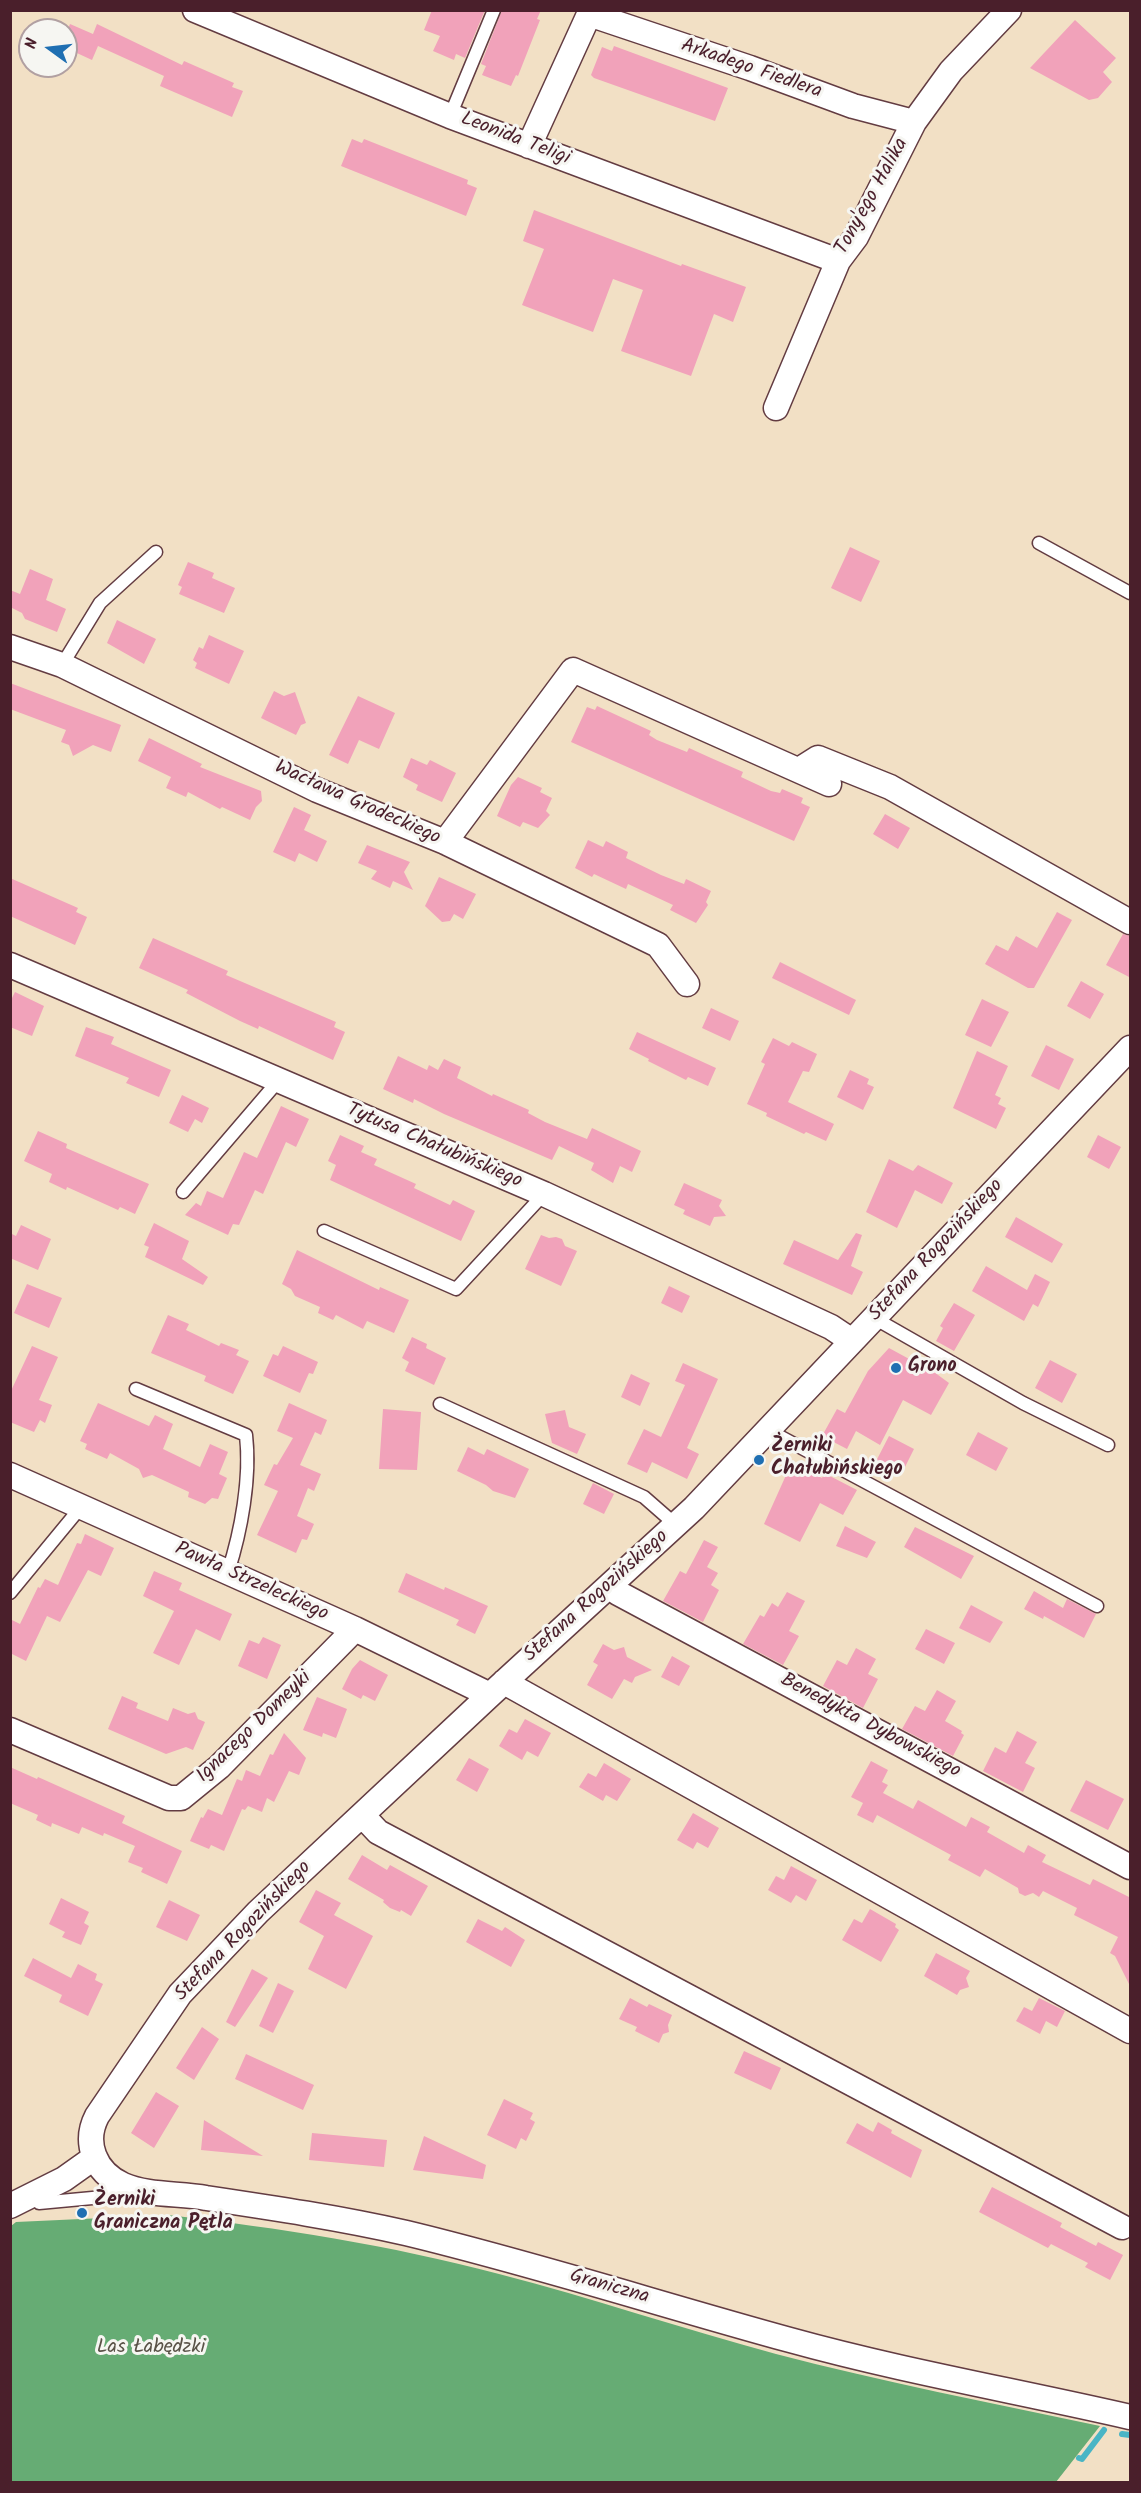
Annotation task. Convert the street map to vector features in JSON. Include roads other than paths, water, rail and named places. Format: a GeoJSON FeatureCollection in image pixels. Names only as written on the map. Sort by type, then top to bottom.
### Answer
{"type":"FeatureCollection","features":[{"type":"Feature","properties":{"kind":"street","name":"Leonida Teligi"},"geometry":{"type":"LineString","coordinates":[[195,10],[450,116],[838,261]]}},
{"type":"Feature","properties":{"kind":"street","name":"Tony'ego Halika"},"geometry":{"type":"LineString","coordinates":[[776,408],[838,261],[856,237],[914,122],[951,71],[1009,10]]}},
{"type":"Feature","properties":{"kind":"street","name":"Arkadego Fiedlera"},"geometry":{"type":"LineString","coordinates":[[529,146],[586,12],[853,106],[914,122]]}},
{"type":"Feature","properties":{"kind":"street","name":"Wacława Grodeckiego"},"geometry":{"type":"LineString","coordinates":[[10,647],[62,665],[317,790],[445,842],[658,945],[687,984]]}},
{"type":"Feature","properties":{"kind":"street"},"geometry":{"type":"LineString","coordinates":[[445,842],[573,670],[829,784]]}},
{"type":"Feature","properties":{"kind":"street"},"geometry":{"type":"LineString","coordinates":[[799,770],[818,758],[890,788],[1131,922]]}},
{"type":"Feature","properties":{"kind":"street","name":"Tytusa Chałubińskiego"},"geometry":{"type":"LineString","coordinates":[[12,968],[544,1194],[831,1327],[852,1341]]}},
{"type":"Feature","properties":{"kind":"street","name":"Stefana Rogozińskiego"},"geometry":{"type":"LineString","coordinates":[[95,2157],[90,2137],[97,2115],[180,1994],[258,1912],[497,1688],[676,1525],[1131,1048]]}},
{"type":"Feature","properties":{"kind":"street","name":"Pawła Strzeleckiego"},"geometry":{"type":"LineString","coordinates":[[10,1475],[355,1629],[497,1688],[1131,2031]]}},
{"type":"Feature","properties":{"kind":"street","name":"Benedykta Dybowskiego"},"geometry":{"type":"LineString","coordinates":[[610,1586],[618,1593],[1131,1867]]}},
{"type":"Feature","properties":{"kind":"street","name":"Ignacego Domeyki"},"geometry":{"type":"LineString","coordinates":[[10,1730],[169,1798],[181,1798],[219,1767],[355,1629]]}},
{"type":"Feature","properties":{"kind":"street"},"geometry":{"type":"LineString","coordinates":[[362,1815],[378,1832],[1122,2227]]}},
{"type":"Feature","properties":{"kind":"street"},"geometry":{"type":"LineString","coordinates":[[17,2203],[64,2179],[95,2157]]}},
{"type":"Feature","properties":{"kind":"street","name":"Graniczna"},"geometry":{"type":"LineString","coordinates":[[95,2157],[99,2166],[115,2180],[144,2190],[203,2197],[402,2232],[489,2253],[792,2341],[1131,2417]]}},
{"type":"Feature","properties":{"kind":"lane"},"geometry":{"type":"LineString","coordinates":[[450,116],[494,10]]}},
{"type":"Feature","properties":{"kind":"lane"},"geometry":{"type":"LineString","coordinates":[[1040,543],[1131,593]]}},
{"type":"Feature","properties":{"kind":"lane"},"geometry":{"type":"LineString","coordinates":[[62,665],[100,603],[156,552]]}},
{"type":"Feature","properties":{"kind":"lane"},"geometry":{"type":"LineString","coordinates":[[183,1192],[279,1080]]}},
{"type":"Feature","properties":{"kind":"lane"},"geometry":{"type":"LineString","coordinates":[[324,1231],[456,1289],[544,1194]]}},
{"type":"Feature","properties":{"kind":"lane"},"geometry":{"type":"LineString","coordinates":[[874,1318],[1023,1402],[1108,1445]]}},
{"type":"Feature","properties":{"kind":"lane"},"geometry":{"type":"LineString","coordinates":[[136,1389],[246,1435],[248,1454],[238,1542],[228,1572]]}},
{"type":"Feature","properties":{"kind":"lane"},"geometry":{"type":"LineString","coordinates":[[440,1404],[644,1497],[676,1525]]}},
{"type":"Feature","properties":{"kind":"lane"},"geometry":{"type":"LineString","coordinates":[[768,1430],[1097,1606]]}},
{"type":"Feature","properties":{"kind":"lane"},"geometry":{"type":"LineString","coordinates":[[10,1593],[81,1507]]}},
{"type":"Feature","properties":{"kind":"lane"},"geometry":{"type":"LineString","coordinates":[[17,2203],[104,2197],[115,2180]]}},
{"type":"Feature","properties":{"kind":"waterway"},"geometry":{"type":"LineString","coordinates":[[1079,2458],[1082,2459],[1104,2430]]}},
{"type":"Feature","properties":{"kind":"waterway"},"geometry":{"type":"LineString","coordinates":[[1122,2434],[1130,2435]]}},
{"type":"Feature","properties":{"kind":"place","name":"Grono"},"geometry":{"type":"Point","coordinates":[896,1368]}},
{"type":"Feature","properties":{"kind":"place","name":"Żerniki Chałubińskiego"},"geometry":{"type":"Point","coordinates":[759,1460]}},
{"type":"Feature","properties":{"kind":"place","name":"Żerniki Graniczna Pętla"},"geometry":{"type":"Point","coordinates":[82,2213]}},
{"type":"Feature","properties":{"kind":"park label","name":"Las Łabędzki"},"geometry":{"type":"Point","coordinates":[151,2349]}}]}
